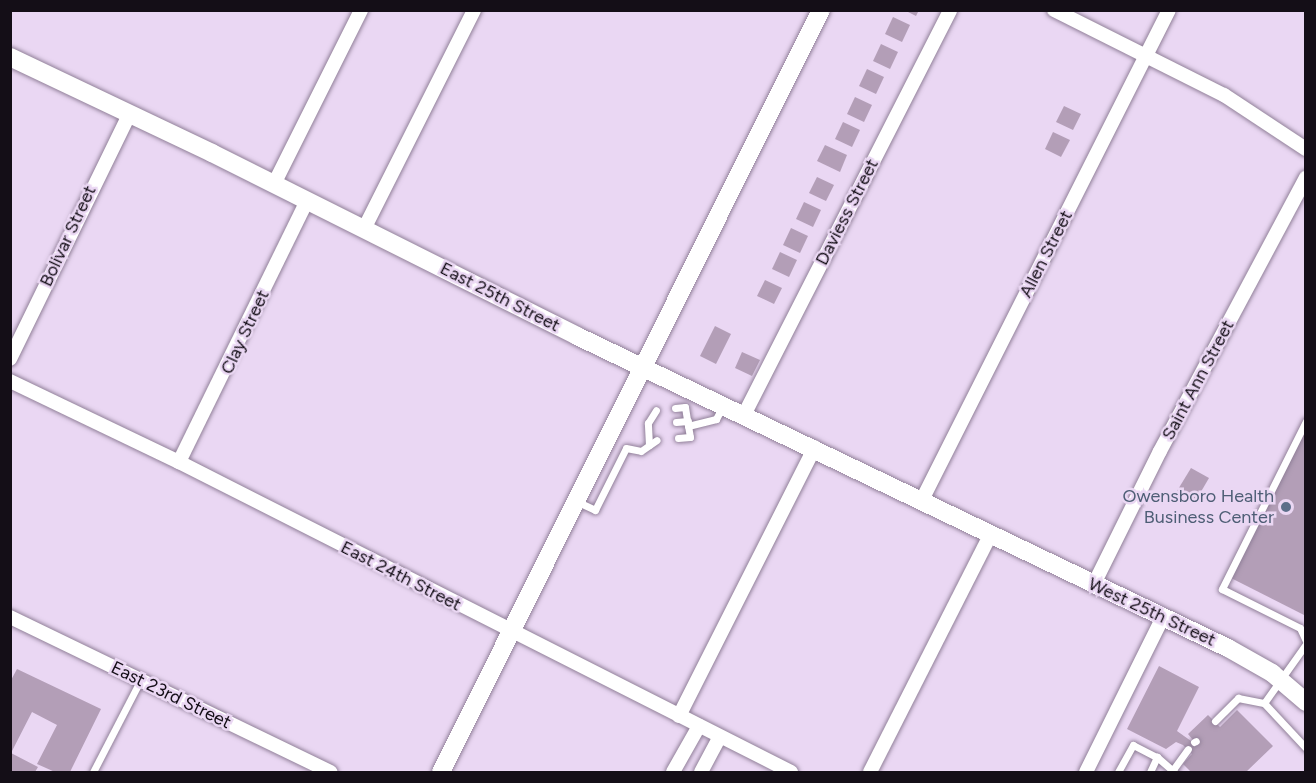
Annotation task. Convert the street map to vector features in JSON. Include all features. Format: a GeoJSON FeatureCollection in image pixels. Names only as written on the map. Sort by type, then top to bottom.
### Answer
{"type":"FeatureCollection","features":[{"type":"Feature","properties":{"kind":"street"},"geometry":{"type":"LineString","coordinates":[[274,184],[361,10]]}},
{"type":"Feature","properties":{"kind":"street"},"geometry":{"type":"LineString","coordinates":[[364,229],[474,10]]}},
{"type":"Feature","properties":{"kind":"street"},"geometry":{"type":"LineString","coordinates":[[441,772],[821,10]]}},
{"type":"Feature","properties":{"kind":"street","name":"Daviess Street"},"geometry":{"type":"LineString","coordinates":[[745,414],[950,10]]}},
{"type":"Feature","properties":{"kind":"street"},"geometry":{"type":"LineString","coordinates":[[1054,10],[1224,95],[1305,149]]}},
{"type":"Feature","properties":{"kind":"street","name":"Allen Street"},"geometry":{"type":"LineString","coordinates":[[923,498],[1169,10]]}},
{"type":"Feature","properties":{"kind":"street","name":"East 25th Street"},"geometry":{"type":"LineString","coordinates":[[10,57],[274,184],[644,367],[923,498],[991,533]]}},
{"type":"Feature","properties":{"kind":"street","name":"Bolivar Street"},"geometry":{"type":"LineString","coordinates":[[10,359],[129,114]]}},
{"type":"Feature","properties":{"kind":"street","name":"Saint Ann Street"},"geometry":{"type":"LineString","coordinates":[[1094,584],[1160,451],[1305,177]]}},
{"type":"Feature","properties":{"kind":"street","name":"Clay Street"},"geometry":{"type":"LineString","coordinates":[[179,462],[307,201]]}},
{"type":"Feature","properties":{"kind":"street","name":"East 24th Street"},"geometry":{"type":"LineString","coordinates":[[10,381],[179,462],[791,772]]}},
{"type":"Feature","properties":{"kind":"street"},"geometry":{"type":"LineString","coordinates":[[680,716],[815,447]]}},
{"type":"Feature","properties":{"kind":"street"},"geometry":{"type":"LineString","coordinates":[[870,772],[991,533]]}},
{"type":"Feature","properties":{"kind":"street","name":"West 25th Street"},"geometry":{"type":"LineString","coordinates":[[991,533],[1251,659],[1305,702]]}},
{"type":"Feature","properties":{"kind":"street","name":"East 23rd Street"},"geometry":{"type":"LineString","coordinates":[[10,617],[331,772]]}},
{"type":"Feature","properties":{"kind":"street"},"geometry":{"type":"LineString","coordinates":[[1086,772],[1163,617]]}},
{"type":"Feature","properties":{"kind":"street"},"geometry":{"type":"LineString","coordinates":[[673,772],[699,726]]}},
{"type":"Feature","properties":{"kind":"street"},"geometry":{"type":"LineString","coordinates":[[701,772],[720,737]]}},
{"type":"Feature","properties":{"kind":"lane"},"geometry":{"type":"LineString","coordinates":[[676,422],[688,423],[716,419],[724,404]]}},
{"type":"Feature","properties":{"kind":"lane"},"geometry":{"type":"LineString","coordinates":[[675,408],[686,407],[690,437],[678,438]]}},
{"type":"Feature","properties":{"kind":"lane"},"geometry":{"type":"LineString","coordinates":[[649,445],[649,430],[656,410]]}},
{"type":"Feature","properties":{"kind":"lane"},"geometry":{"type":"LineString","coordinates":[[1264,703],[1282,682],[1305,642],[1300,628],[1222,589],[1305,421]]}},
{"type":"Feature","properties":{"kind":"lane"},"geometry":{"type":"LineString","coordinates":[[649,430],[656,423]]}},
{"type":"Feature","properties":{"kind":"lane"},"geometry":{"type":"LineString","coordinates":[[577,502],[595,510],[626,448],[641,451],[657,440]]}},
{"type":"Feature","properties":{"kind":"lane"},"geometry":{"type":"LineString","coordinates":[[93,772],[140,681]]}},
{"type":"Feature","properties":{"kind":"lane"},"geometry":{"type":"LineString","coordinates":[[1215,721],[1238,698],[1264,703],[1305,748]]}},
{"type":"Feature","properties":{"kind":"lane"},"geometry":{"type":"LineString","coordinates":[[1118,772],[1133,746],[1157,757],[1173,772],[1188,749]]}},
{"type":"Feature","properties":{"kind":"lane"},"geometry":{"type":"LineString","coordinates":[[1150,772],[1157,757]]}},
{"type":"Feature","properties":{"kind":"building"},"geometry":{"type":"Polygon","coordinates":[[[904,10],[919,10],[916,16],[904,10]]]}},
{"type":"Feature","properties":{"kind":"building"},"geometry":{"type":"Polygon","coordinates":[[[893,17],[910,25],[902,42],[885,34],[893,17]]]}},
{"type":"Feature","properties":{"kind":"building"},"geometry":{"type":"Polygon","coordinates":[[[881,44],[898,52],[890,69],[873,61],[881,44]]]}},
{"type":"Feature","properties":{"kind":"building"},"geometry":{"type":"Polygon","coordinates":[[[867,69],[884,77],[876,94],[859,86],[867,69]]]}},
{"type":"Feature","properties":{"kind":"building"},"geometry":{"type":"Polygon","coordinates":[[[855,97],[872,105],[864,122],[847,114],[855,97]]]}},
{"type":"Feature","properties":{"kind":"building"},"geometry":{"type":"Polygon","coordinates":[[[1064,106],[1081,114],[1073,130],[1056,122],[1064,106]]]}},
{"type":"Feature","properties":{"kind":"building"},"geometry":{"type":"Polygon","coordinates":[[[843,122],[860,130],[852,147],[835,139],[843,122]]]}},
{"type":"Feature","properties":{"kind":"building"},"geometry":{"type":"Polygon","coordinates":[[[1053,132],[1070,140],[1061,157],[1045,149],[1053,132]]]}},
{"type":"Feature","properties":{"kind":"building"},"geometry":{"type":"Polygon","coordinates":[[[825,145],[847,155],[840,172],[817,161],[825,145]]]}},
{"type":"Feature","properties":{"kind":"building"},"geometry":{"type":"Polygon","coordinates":[[[817,177],[834,185],[826,201],[809,193],[817,177]]]}},
{"type":"Feature","properties":{"kind":"building"},"geometry":{"type":"Polygon","coordinates":[[[804,202],[821,210],[813,227],[796,219],[804,202]]]}},
{"type":"Feature","properties":{"kind":"building"},"geometry":{"type":"Polygon","coordinates":[[[791,228],[808,236],[800,253],[783,245],[791,228]]]}},
{"type":"Feature","properties":{"kind":"building"},"geometry":{"type":"Polygon","coordinates":[[[780,252],[797,260],[789,277],[772,269],[780,252]]]}},
{"type":"Feature","properties":{"kind":"building"},"geometry":{"type":"Polygon","coordinates":[[[765,280],[782,288],[774,304],[757,296],[765,280]]]}},
{"type":"Feature","properties":{"kind":"building"},"geometry":{"type":"Polygon","coordinates":[[[715,326],[731,334],[716,364],[700,356],[715,326]]]}},
{"type":"Feature","properties":{"kind":"building"},"geometry":{"type":"Polygon","coordinates":[[[742,352],[760,360],[752,376],[735,368],[742,352]]]}},
{"type":"Feature","properties":{"kind":"building","name":"Owensboro Health Business Center"},"geometry":{"type":"Polygon","coordinates":[[[1303,434],[1306,436],[1306,616],[1231,578],[1303,434]]]}},
{"type":"Feature","properties":{"kind":"building"},"geometry":{"type":"Polygon","coordinates":[[[1191,468],[1209,478],[1195,502],[1177,491],[1191,468]]]}},
{"type":"Feature","properties":{"kind":"building"},"geometry":{"type":"Polygon","coordinates":[[[1159,666],[1199,687],[1177,731],[1198,746],[1188,734],[1208,715],[1220,727],[1237,710],[1273,746],[1246,772],[1191,772],[1183,764],[1192,754],[1183,745],[1176,742],[1166,749],[1127,729],[1159,666]]]}},
{"type":"Feature","properties":{"kind":"building"},"geometry":{"type":"Polygon","coordinates":[[[17,669],[101,709],[70,772],[55,772],[37,764],[57,725],[32,712],[11,753],[38,767],[35,772],[10,772],[10,682],[17,669]]]}},
{"type":"Feature","properties":{"kind":"place","name":"Owensboro Health Business Center"},"geometry":{"type":"Point","coordinates":[1286,507]}}]}
